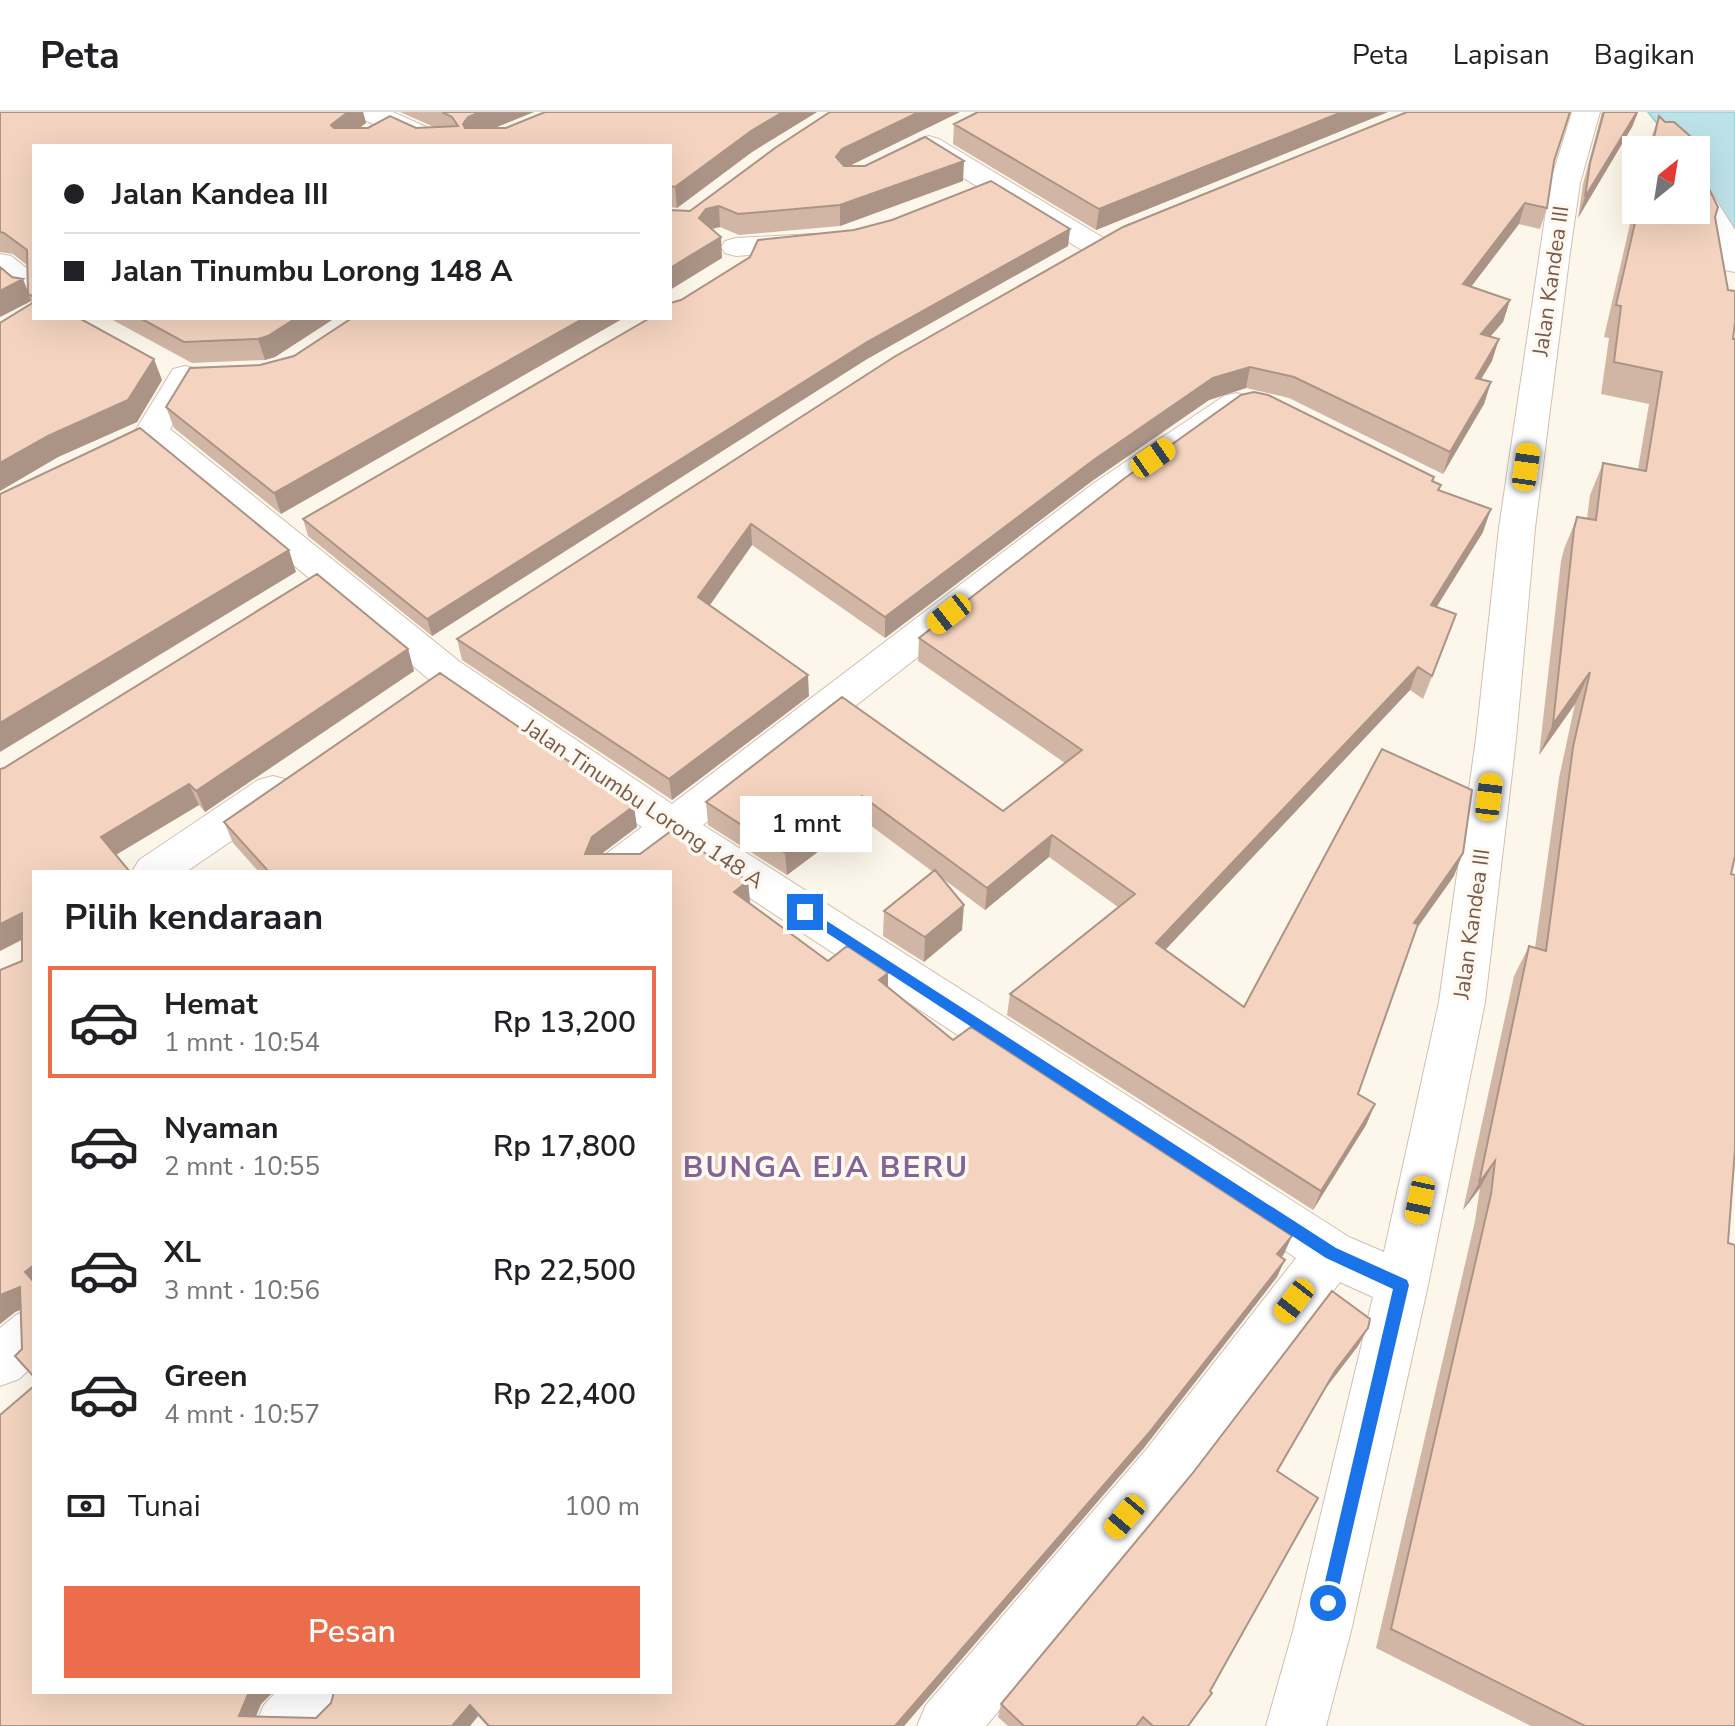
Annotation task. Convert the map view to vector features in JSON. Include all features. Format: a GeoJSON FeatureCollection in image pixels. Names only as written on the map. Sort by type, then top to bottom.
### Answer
{"type":"FeatureCollection","features":[{"type":"Feature","properties":{"kind":"street","name":"Jalan Kandea III"},"geometry":{"type":"LineString","coordinates":[[1296,1726],[1322,1631],[1402,1285],[1462,1002],[1496,739],[1503,521],[1565,183],[1586,112]]}},
{"type":"Feature","properties":{"kind":"street"},"geometry":{"type":"LineString","coordinates":[[364,140],[382,117],[441,144]]}},
{"type":"Feature","properties":{"kind":"street"},"geometry":{"type":"LineString","coordinates":[[928,144],[1095,247]]}},
{"type":"Feature","properties":{"kind":"street"},"geometry":{"type":"LineString","coordinates":[[954,199],[991,184]]}},
{"type":"Feature","properties":{"kind":"street"},"geometry":{"type":"LineString","coordinates":[[1710,210],[1735,263]]}},
{"type":"Feature","properties":{"kind":"street"},"geometry":{"type":"LineString","coordinates":[[706,234],[730,261],[842,238]]}},
{"type":"Feature","properties":{"kind":"street"},"geometry":{"type":"LineString","coordinates":[[0,263],[32,287]]}},
{"type":"Feature","properties":{"kind":"street","name":"Jalan Tinumbu Lorong 148 A"},"geometry":{"type":"LineString","coordinates":[[185,371],[139,437],[294,526],[311,583],[444,658],[674,827],[1331,1253],[1402,1285]]}},
{"type":"Feature","properties":{"kind":"street"},"geometry":{"type":"LineString","coordinates":[[616,870],[1107,491],[1223,409],[1247,401],[1276,408]]}},
{"type":"Feature","properties":{"kind":"street"},"geometry":{"type":"LineString","coordinates":[[408,698],[444,658]]}},
{"type":"Feature","properties":{"kind":"street"},"geometry":{"type":"LineString","coordinates":[[157,870],[306,768]]}},
{"type":"Feature","properties":{"kind":"street"},"geometry":{"type":"LineString","coordinates":[[947,1726],[1164,1470],[1331,1253]]}},
{"type":"Feature","properties":{"kind":"street"},"geometry":{"type":"LineString","coordinates":[[0,1361],[32,1334]]}},
{"type":"Feature","properties":{"kind":"street"},"geometry":{"type":"LineString","coordinates":[[285,1726],[316,1694]]}},
{"type":"Feature","properties":{"kind":"water"},"geometry":{"type":"Polygon","coordinates":[[[1648,112],[1735,112],[1735,230],[1710,192],[1710,136],[1667,136],[1648,112]]]}},
{"type":"Feature","properties":{"kind":"building"},"geometry":{"type":"Polygon","coordinates":[[[0,112],[348,112],[331,125],[334,128],[368,128],[390,116],[416,128],[458,126],[452,117],[442,112],[480,112],[468,117],[463,124],[465,128],[506,128],[545,112],[783,112],[751,131],[675,187],[672,186],[672,144],[32,144],[32,296],[28,294],[27,250],[0,232],[0,112]]]}},
{"type":"Feature","properties":{"kind":"building"},"geometry":{"type":"Polygon","coordinates":[[[830,112],[919,112],[842,149],[836,157],[844,166],[865,166],[925,137],[964,161],[840,205],[738,214],[719,206],[706,209],[699,218],[721,237],[672,267],[672,210],[690,211],[830,112]]]}},
{"type":"Feature","properties":{"kind":"building"},"geometry":{"type":"Polygon","coordinates":[[[978,112],[1342,112],[1099,209],[954,124],[978,112]]]}},
{"type":"Feature","properties":{"kind":"building"},"geometry":{"type":"Polygon","coordinates":[[[1407,112],[1570,112],[1554,161],[1547,208],[1525,203],[1463,284],[1510,300],[1481,334],[1499,339],[1476,378],[1491,382],[1450,452],[1294,377],[1250,367],[1213,378],[1095,459],[885,617],[751,524],[698,597],[808,675],[669,779],[457,639],[894,357],[1123,227],[1407,112]]]}},
{"type":"Feature","properties":{"kind":"building"},"geometry":{"type":"Polygon","coordinates":[[[1604,112],[1637,112],[1585,197],[1590,163],[1604,112]]]}},
{"type":"Feature","properties":{"kind":"building"},"geometry":{"type":"Polygon","coordinates":[[[1659,116],[1665,122],[1674,122],[1690,136],[1654,136],[1659,116]]]}},
{"type":"Feature","properties":{"kind":"building"},"geometry":{"type":"Polygon","coordinates":[[[991,181],[1070,229],[867,342],[427,619],[303,519],[647,320],[672,320],[672,302],[681,300],[750,257],[758,240],[854,230],[892,220],[991,181]]]}},
{"type":"Feature","properties":{"kind":"building"},"geometry":{"type":"Polygon","coordinates":[[[1710,191],[1718,207],[1715,217],[1728,290],[1735,291],[1735,856],[1731,874],[1735,875],[1735,1149],[1728,1243],[1735,1245],[1735,1726],[1585,1726],[1391,1629],[1491,1194],[1495,1161],[1479,1183],[1529,946],[1546,951],[1573,747],[1590,672],[1553,724],[1574,529],[1577,517],[1596,520],[1603,463],[1646,471],[1662,372],[1614,362],[1621,306],[1616,305],[1635,224],[1710,224],[1710,191]]]}},
{"type":"Feature","properties":{"kind":"building"},"geometry":{"type":"Polygon","coordinates":[[[0,267],[12,277],[23,279],[0,291],[0,267]]]}},
{"type":"Feature","properties":{"kind":"building"},"geometry":{"type":"Polygon","coordinates":[[[32,303],[32,320],[83,320],[154,359],[128,400],[48,436],[0,463],[0,323],[32,303]]]}},
{"type":"Feature","properties":{"kind":"building"},"geometry":{"type":"Polygon","coordinates":[[[144,320],[293,320],[258,339],[184,342],[144,320]]]}},
{"type":"Feature","properties":{"kind":"building"},"geometry":{"type":"Polygon","coordinates":[[[349,320],[580,320],[274,493],[166,407],[190,368],[260,365],[294,356],[349,320]]]}},
{"type":"Feature","properties":{"kind":"building"},"geometry":{"type":"Polygon","coordinates":[[[1254,392],[1268,395],[1434,477],[1432,481],[1441,485],[1438,490],[1491,509],[1431,605],[1456,614],[1432,676],[1418,667],[1156,943],[1244,1007],[1382,749],[1472,790],[1463,853],[1414,923],[1418,924],[1358,1094],[1375,1104],[1321,1191],[1010,994],[1135,894],[1052,835],[987,888],[862,796],[785,853],[706,802],[842,697],[1003,811],[1082,750],[919,638],[1125,478],[1241,395],[1254,392]]]}},
{"type":"Feature","properties":{"kind":"building"},"geometry":{"type":"Polygon","coordinates":[[[140,428],[289,550],[0,723],[0,494],[140,428]]]}},
{"type":"Feature","properties":{"kind":"building"},"geometry":{"type":"Polygon","coordinates":[[[317,574],[408,649],[196,791],[189,784],[101,837],[128,870],[32,870],[32,1267],[25,1272],[32,1280],[32,1375],[15,1356],[22,1349],[20,1287],[0,1295],[0,970],[22,961],[22,913],[0,924],[0,769],[317,574]]]}},
{"type":"Feature","properties":{"kind":"building"},"geometry":{"type":"Polygon","coordinates":[[[440,673],[634,806],[592,837],[585,854],[640,854],[671,831],[748,881],[734,892],[828,961],[847,946],[888,973],[879,980],[953,1040],[971,1027],[1292,1236],[1277,1254],[1285,1260],[1148,1434],[895,1726],[489,1726],[470,1705],[452,1726],[0,1726],[0,1415],[32,1388],[32,1694],[248,1694],[239,1716],[316,1718],[331,1703],[333,1694],[672,1694],[672,870],[267,870],[224,822],[440,673]]]}},
{"type":"Feature","properties":{"kind":"building"},"geometry":{"type":"Polygon","coordinates":[[[935,870],[964,905],[925,937],[884,911],[935,870]]]}},
{"type":"Feature","properties":{"kind":"building"},"geometry":{"type":"Polygon","coordinates":[[[1332,1291],[1370,1319],[1368,1328],[1335,1371],[1277,1471],[1318,1498],[1210,1691],[1212,1693],[1188,1726],[1153,1726],[1143,1717],[1136,1726],[1024,1726],[1001,1704],[1192,1474],[1332,1291]]]}},
{"type":"Feature","properties":{"kind":"district","name":"BUNGA EJA BERU"},"geometry":{"type":"Point","coordinates":[826,1167]}},
{"type":"Feature","properties":{"kind":"route"},"geometry":{"type":"LineString","coordinates":[[805,912],[1331,1253],[1402,1285],[1328,1603]]}}]}
